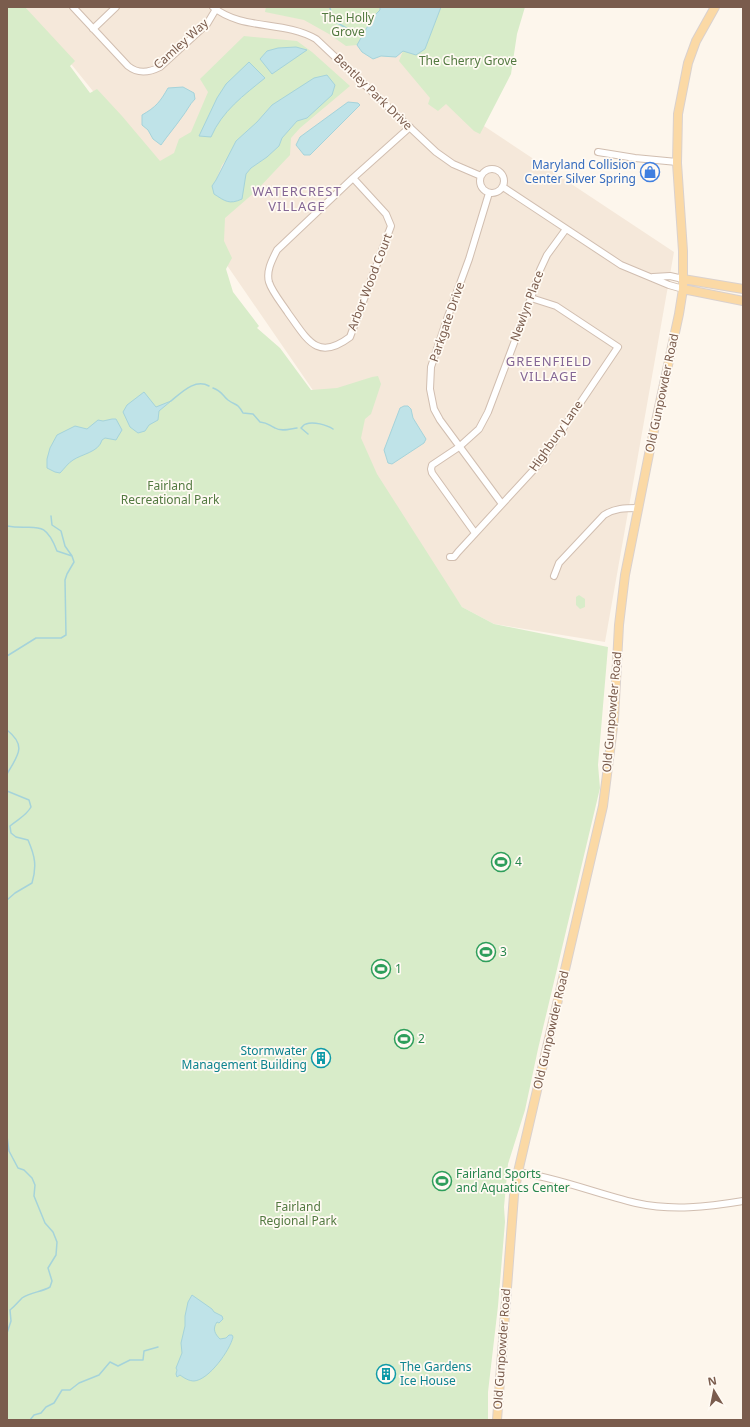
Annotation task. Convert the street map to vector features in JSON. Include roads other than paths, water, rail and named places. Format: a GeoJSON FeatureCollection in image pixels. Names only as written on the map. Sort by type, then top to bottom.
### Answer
{"type":"FeatureCollection","features":[{"type":"Feature","properties":{"kind":"main road","name":"Old Gunpowder Road"},"geometry":{"type":"LineString","coordinates":[[497,1420],[514,1195],[518,1172],[603,806],[614,719],[615,682],[621,602],[638,508],[683,289],[683,251],[677,162],[678,114],[688,63],[696,42],[715,7]]}},
{"type":"Feature","properties":{"kind":"main road"},"geometry":{"type":"LineString","coordinates":[[683,279],[743,289]]}},
{"type":"Feature","properties":{"kind":"main road"},"geometry":{"type":"LineString","coordinates":[[683,289],[743,301]]}},
{"type":"Feature","properties":{"kind":"street","name":"Camley Way"},"geometry":{"type":"LineString","coordinates":[[73,7],[128,66],[134,70],[147,72],[160,67],[207,24],[215,8]]}},
{"type":"Feature","properties":{"kind":"street"},"geometry":{"type":"LineString","coordinates":[[93,29],[116,7]]}},
{"type":"Feature","properties":{"kind":"street","name":"Bentley Park Drive"},"geometry":{"type":"LineString","coordinates":[[215,8],[236,19],[292,29],[316,39],[436,152],[453,164],[481,176]]}},
{"type":"Feature","properties":{"kind":"street","name":"Arbor Wood Court"},"geometry":{"type":"LineString","coordinates":[[353,178],[386,214],[392,226],[350,337],[339,345],[327,348],[316,346],[307,340],[279,300],[269,282],[269,265],[277,250],[353,178],[410,127]]}},
{"type":"Feature","properties":{"kind":"street"},"geometry":{"type":"LineString","coordinates":[[598,152],[635,158],[677,162]]}},
{"type":"Feature","properties":{"kind":"street"},"geometry":{"type":"LineString","coordinates":[[487,170],[496,170],[500,172],[504,179],[503,187],[494,193],[485,191],[480,184],[481,176],[487,170]]}},
{"type":"Feature","properties":{"kind":"street"},"geometry":{"type":"LineString","coordinates":[[503,187],[621,265],[638,273],[683,289]]}},
{"type":"Feature","properties":{"kind":"street","name":"Parkgate Drive"},"geometry":{"type":"LineString","coordinates":[[489,193],[469,258],[446,319],[431,367],[430,389],[434,408],[440,420],[502,504]]}},
{"type":"Feature","properties":{"kind":"street","name":"Newlyn Place"},"geometry":{"type":"LineString","coordinates":[[475,533],[432,473],[432,465],[459,447],[479,429],[488,412],[540,270],[547,255],[566,229]]}},
{"type":"Feature","properties":{"kind":"street"},"geometry":{"type":"LineString","coordinates":[[651,277],[670,276],[683,279]]}},
{"type":"Feature","properties":{"kind":"street","name":"Highbury Lane"},"geometry":{"type":"LineString","coordinates":[[502,504],[539,464],[618,347],[556,306],[531,298]]}},
{"type":"Feature","properties":{"kind":"street"},"geometry":{"type":"LineString","coordinates":[[450,557],[454,557],[502,504]]}},
{"type":"Feature","properties":{"kind":"street"},"geometry":{"type":"LineString","coordinates":[[554,576],[559,564],[604,515],[612,510],[622,508],[638,508]]}},
{"type":"Feature","properties":{"kind":"street"},"geometry":{"type":"LineString","coordinates":[[518,1172],[541,1176],[648,1205],[688,1208],[743,1201]]}},
{"type":"Feature","properties":{"kind":"water"},"geometry":{"type":"Polygon","coordinates":[[[380,7],[441,7],[425,49],[416,55],[403,51],[396,57],[381,56],[373,59],[362,52],[357,45],[373,17],[380,10],[380,7]]]}},
{"type":"Feature","properties":{"kind":"water"},"geometry":{"type":"Polygon","coordinates":[[[296,47],[307,50],[272,74],[260,59],[267,51],[278,48],[296,47]]]}},
{"type":"Feature","properties":{"kind":"water"},"geometry":{"type":"Polygon","coordinates":[[[249,62],[265,78],[227,111],[211,137],[199,136],[217,98],[226,84],[249,62]]]}},
{"type":"Feature","properties":{"kind":"water"},"geometry":{"type":"Polygon","coordinates":[[[327,75],[335,85],[332,95],[307,118],[297,121],[282,138],[279,146],[267,157],[251,168],[246,174],[242,199],[230,202],[221,199],[214,194],[212,186],[236,141],[257,122],[272,105],[314,78],[327,75]]]}},
{"type":"Feature","properties":{"kind":"water"},"geometry":{"type":"Polygon","coordinates":[[[183,87],[194,93],[195,99],[161,145],[153,139],[148,130],[142,125],[142,115],[157,104],[168,88],[183,87]]]}},
{"type":"Feature","properties":{"kind":"water"},"geometry":{"type":"Polygon","coordinates":[[[348,102],[358,103],[360,105],[310,155],[304,155],[296,145],[300,137],[348,102]]]}},
{"type":"Feature","properties":{"kind":"water"},"geometry":{"type":"Polygon","coordinates":[[[144,392],[156,407],[171,401],[159,411],[158,420],[149,425],[145,431],[138,433],[130,427],[123,412],[127,405],[144,392]]]}},
{"type":"Feature","properties":{"kind":"water"},"geometry":{"type":"Polygon","coordinates":[[[408,406],[411,409],[413,418],[426,439],[424,443],[392,464],[388,463],[384,450],[400,408],[408,406]]]}},
{"type":"Feature","properties":{"kind":"water"},"geometry":{"type":"Polygon","coordinates":[[[116,419],[122,430],[116,440],[105,438],[94,450],[73,460],[60,473],[47,468],[47,459],[50,448],[57,435],[75,426],[87,429],[98,420],[103,421],[116,419]]]}},
{"type":"Feature","properties":{"kind":"water"},"geometry":{"type":"Polygon","coordinates":[[[192,1295],[214,1312],[222,1316],[223,1319],[219,1323],[217,1322],[214,1329],[220,1339],[226,1338],[229,1335],[232,1335],[233,1337],[228,1349],[218,1364],[206,1376],[194,1381],[180,1375],[177,1377],[176,1374],[176,1368],[182,1353],[181,1343],[185,1326],[185,1316],[188,1302],[192,1295]]]}},
{"type":"Feature","properties":{"kind":"waterway"},"geometry":{"type":"LineString","coordinates":[[329,7],[334,21],[362,37]]}},
{"type":"Feature","properties":{"kind":"waterway"},"geometry":{"type":"LineString","coordinates":[[171,401],[193,385],[204,384],[209,386]]}},
{"type":"Feature","properties":{"kind":"waterway"},"geometry":{"type":"LineString","coordinates":[[213,388],[218,390],[228,400],[238,406],[243,413],[253,414],[260,422],[280,430],[297,428]]}},
{"type":"Feature","properties":{"kind":"waterway"},"geometry":{"type":"LineString","coordinates":[[301,428],[305,424],[316,423],[333,429]]}},
{"type":"Feature","properties":{"kind":"waterway"},"geometry":{"type":"LineString","coordinates":[[301,428],[308,434]]}},
{"type":"Feature","properties":{"kind":"waterway"},"geometry":{"type":"LineString","coordinates":[[51,516],[52,525],[61,531],[65,546],[72,556]]}},
{"type":"Feature","properties":{"kind":"waterway"},"geometry":{"type":"LineString","coordinates":[[7,526],[43,529],[48,533],[57,551],[72,556],[74,562],[65,580],[66,635],[61,638],[36,638],[7,656]]}},
{"type":"Feature","properties":{"kind":"waterway"},"geometry":{"type":"LineString","coordinates":[[7,730],[17,741],[19,746],[17,756],[7,774]]}},
{"type":"Feature","properties":{"kind":"waterway"},"geometry":{"type":"LineString","coordinates":[[7,791],[29,800],[31,807],[29,810],[10,826],[11,833],[16,837],[28,840],[34,856],[35,866],[32,883],[15,893],[7,900]]}},
{"type":"Feature","properties":{"kind":"waterway"},"geometry":{"type":"LineString","coordinates":[[7,1136],[9,1151],[18,1168],[24,1170],[32,1178],[35,1185],[34,1196],[45,1223],[53,1232],[57,1242],[56,1255],[48,1268],[52,1281],[50,1287],[25,1296],[10,1310],[11,1321],[7,1333]]}},
{"type":"Feature","properties":{"kind":"waterway"},"geometry":{"type":"LineString","coordinates":[[30,1420],[34,1415],[41,1413],[46,1407],[54,1403],[62,1390],[70,1390],[79,1383],[99,1375],[110,1362],[118,1366],[130,1360],[143,1360],[144,1351],[158,1347]]}},
{"type":"Feature","properties":{"kind":"place","name":"Maryland Collision Center Silver Spring"},"geometry":{"type":"Point","coordinates":[650,172]}},
{"type":"Feature","properties":{"kind":"place","name":"4"},"geometry":{"type":"Point","coordinates":[501,862]}},
{"type":"Feature","properties":{"kind":"place","name":"3"},"geometry":{"type":"Point","coordinates":[486,952]}},
{"type":"Feature","properties":{"kind":"place","name":"1"},"geometry":{"type":"Point","coordinates":[381,969]}},
{"type":"Feature","properties":{"kind":"place","name":"2"},"geometry":{"type":"Point","coordinates":[404,1039]}},
{"type":"Feature","properties":{"kind":"place","name":"Stormwater Management Building"},"geometry":{"type":"Point","coordinates":[321,1058]}},
{"type":"Feature","properties":{"kind":"place","name":"Fairland Sports and Aquatics Center"},"geometry":{"type":"Point","coordinates":[442,1181]}},
{"type":"Feature","properties":{"kind":"place","name":"The Gardens Ice House"},"geometry":{"type":"Point","coordinates":[386,1374]}},
{"type":"Feature","properties":{"kind":"district","name":"WATERCREST VILLAGE"},"geometry":{"type":"Point","coordinates":[297,198]}},
{"type":"Feature","properties":{"kind":"district","name":"GREENFIELD VILLAGE"},"geometry":{"type":"Point","coordinates":[549,368]}},
{"type":"Feature","properties":{"kind":"park label","name":"The Holly Grove"},"geometry":{"type":"Point","coordinates":[348,25]}},
{"type":"Feature","properties":{"kind":"park label","name":"The Cherry Grove"},"geometry":{"type":"Point","coordinates":[468,61]}},
{"type":"Feature","properties":{"kind":"park label","name":"Fairland Recreational Park"},"geometry":{"type":"Point","coordinates":[170,493]}},
{"type":"Feature","properties":{"kind":"park label","name":"Fairland Regional Park"},"geometry":{"type":"Point","coordinates":[298,1214]}}]}
